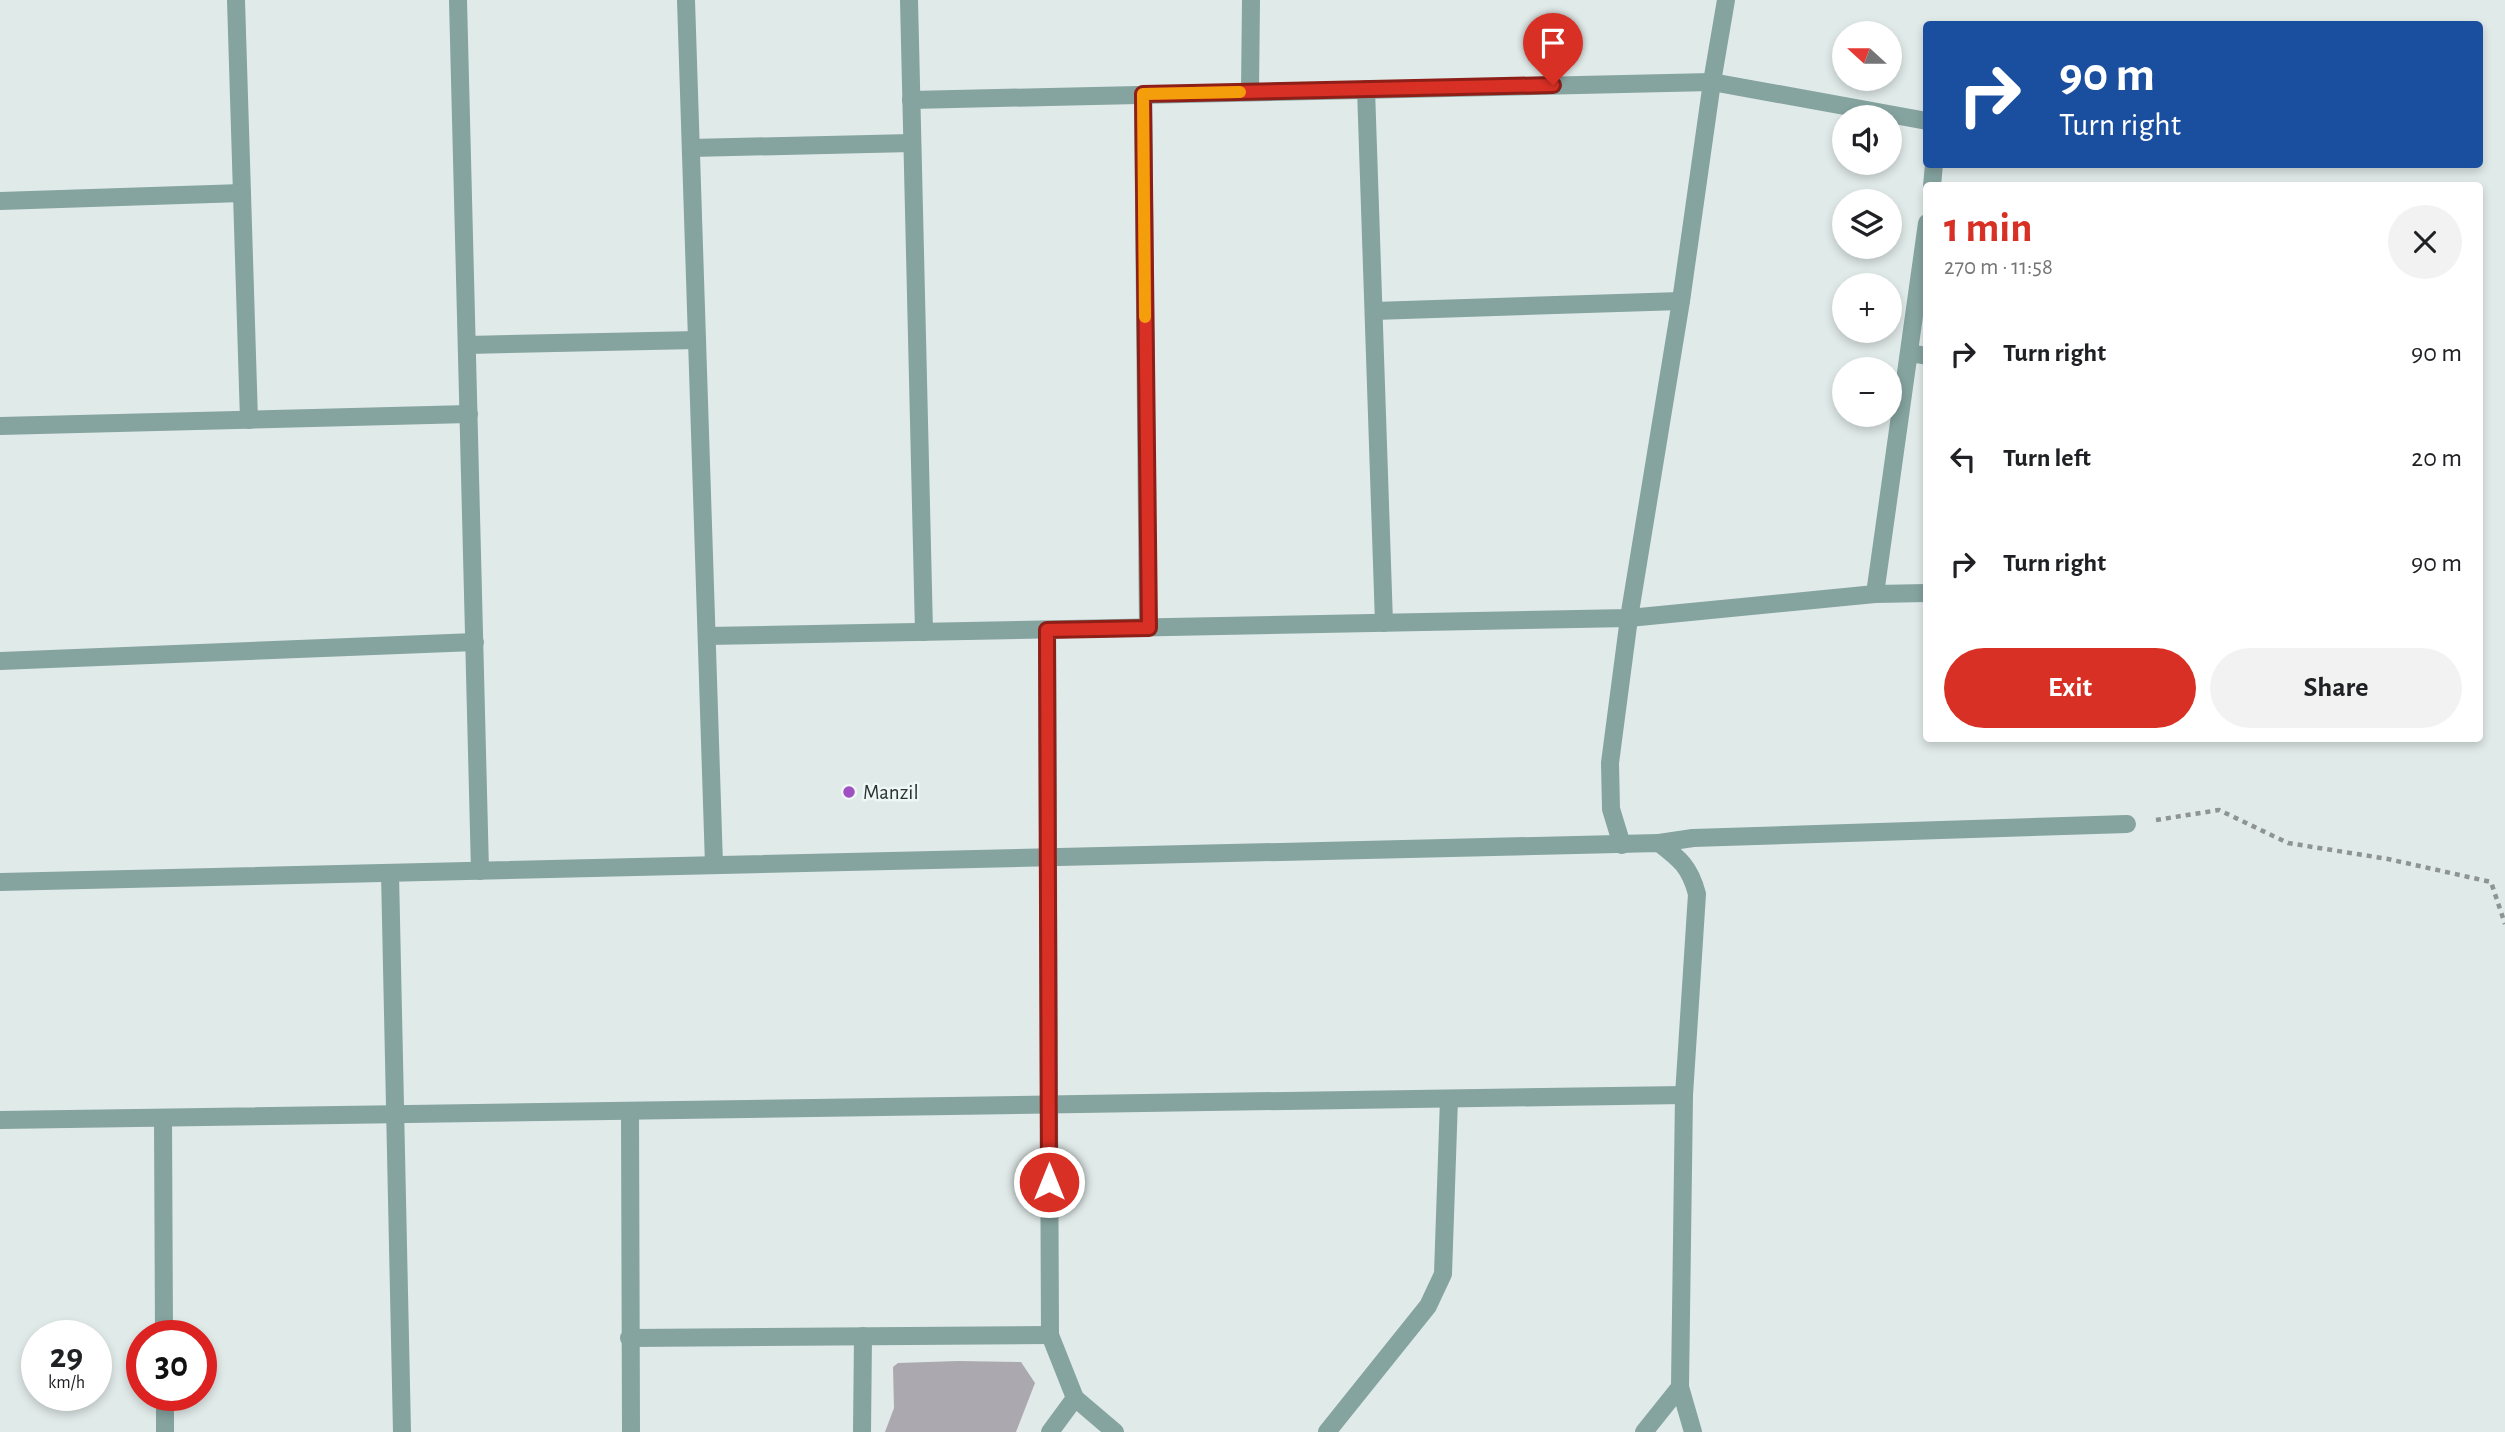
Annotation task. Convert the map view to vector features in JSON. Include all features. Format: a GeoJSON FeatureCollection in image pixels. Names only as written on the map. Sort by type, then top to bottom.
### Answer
{"type":"FeatureCollection","features":[{"type":"Feature","properties":{"kind":"street"},"geometry":{"type":"LineString","coordinates":[[236,0],[249,420]]}},
{"type":"Feature","properties":{"kind":"street"},"geometry":{"type":"LineString","coordinates":[[458,0],[480,871]]}},
{"type":"Feature","properties":{"kind":"street"},"geometry":{"type":"LineString","coordinates":[[686,0],[714,865]]}},
{"type":"Feature","properties":{"kind":"street"},"geometry":{"type":"LineString","coordinates":[[909,0],[924,632]]}},
{"type":"Feature","properties":{"kind":"street"},"geometry":{"type":"LineString","coordinates":[[1250,92],[1251,0]]}},
{"type":"Feature","properties":{"kind":"street"},"geometry":{"type":"LineString","coordinates":[[1622,845],[1611,809],[1609,763],[1629,618],[1681,301],[1726,0]]}},
{"type":"Feature","properties":{"kind":"street"},"geometry":{"type":"LineString","coordinates":[[911,100],[1712,82],[1923,120]]}},
{"type":"Feature","properties":{"kind":"street"},"geometry":{"type":"LineString","coordinates":[[1366,89],[1384,623]]}},
{"type":"Feature","properties":{"kind":"street"},"geometry":{"type":"LineString","coordinates":[[1143,94],[1149,628]]}},
{"type":"Feature","properties":{"kind":"street"},"geometry":{"type":"LineString","coordinates":[[691,148],[912,143]]}},
{"type":"Feature","properties":{"kind":"street"},"geometry":{"type":"LineString","coordinates":[[0,201],[242,193]]}},
{"type":"Feature","properties":{"kind":"street"},"geometry":{"type":"LineString","coordinates":[[1875,594],[1918,355],[1923,282]]}},
{"type":"Feature","properties":{"kind":"street"},"geometry":{"type":"LineString","coordinates":[[1374,311],[1681,301]]}},
{"type":"Feature","properties":{"kind":"street"},"geometry":{"type":"LineString","coordinates":[[467,345],[697,340]]}},
{"type":"Feature","properties":{"kind":"street"},"geometry":{"type":"LineString","coordinates":[[0,426],[469,414]]}},
{"type":"Feature","properties":{"kind":"street"},"geometry":{"type":"LineString","coordinates":[[707,636],[1629,618],[1875,594],[1923,593]]}},
{"type":"Feature","properties":{"kind":"street"},"geometry":{"type":"LineString","coordinates":[[1047,630],[1050,1335],[1075,1398],[1115,1432]]}},
{"type":"Feature","properties":{"kind":"street"},"geometry":{"type":"LineString","coordinates":[[0,660],[475,642]]}},
{"type":"Feature","properties":{"kind":"street"},"geometry":{"type":"LineString","coordinates":[[0,882],[1622,845],[1693,838],[2127,824]]}},
{"type":"Feature","properties":{"kind":"street"},"geometry":{"type":"LineString","coordinates":[[1659,843],[1682,860],[1693,876],[1697,894],[1684,1095],[1681,1387],[1693,1432]]}},
{"type":"Feature","properties":{"kind":"street"},"geometry":{"type":"LineString","coordinates":[[390,873],[402,1432]]}},
{"type":"Feature","properties":{"kind":"street"},"geometry":{"type":"LineString","coordinates":[[0,1120],[1684,1095]]}},
{"type":"Feature","properties":{"kind":"street"},"geometry":{"type":"LineString","coordinates":[[1327,1432],[1437,1292],[1443,1274],[1449,1099]]}},
{"type":"Feature","properties":{"kind":"street"},"geometry":{"type":"LineString","coordinates":[[630,1111],[631,1432]]}},
{"type":"Feature","properties":{"kind":"street"},"geometry":{"type":"LineString","coordinates":[[163,1118],[164,1320]]}},
{"type":"Feature","properties":{"kind":"street"},"geometry":{"type":"LineString","coordinates":[[629,1338],[1050,1335]]}},
{"type":"Feature","properties":{"kind":"street"},"geometry":{"type":"LineString","coordinates":[[862,1432],[863,1336]]}},
{"type":"Feature","properties":{"kind":"street"},"geometry":{"type":"LineString","coordinates":[[1644,1432],[1681,1387]]}},
{"type":"Feature","properties":{"kind":"street"},"geometry":{"type":"LineString","coordinates":[[1050,1432],[1075,1398]]}},
{"type":"Feature","properties":{"kind":"street"},"geometry":{"type":"LineString","coordinates":[[165,1411],[165,1432]]}},
{"type":"Feature","properties":{"kind":"path"},"geometry":{"type":"LineString","coordinates":[[2127,824],[2220,810],[2288,843],[2388,859],[2491,882],[2505,924]]}},
{"type":"Feature","properties":{"kind":"building"},"geometry":{"type":"Polygon","coordinates":[[[1021,1362],[1035,1383],[1016,1432],[885,1432],[894,1408],[893,1367],[898,1363],[1021,1362]]]}},
{"type":"Feature","properties":{"kind":"slow traffic"},"geometry":{"type":"LineString","coordinates":[[1145,317],[1143,94],[1240,92]]}},
{"type":"Feature","properties":{"kind":"place","name":"Manzil"},"geometry":{"type":"Point","coordinates":[849,792]}},
{"type":"Feature","properties":{"kind":"route"},"geometry":{"type":"LineString","coordinates":[[1049,1182],[1047,630],[1149,628],[1143,94],[1553,85]]}}]}
